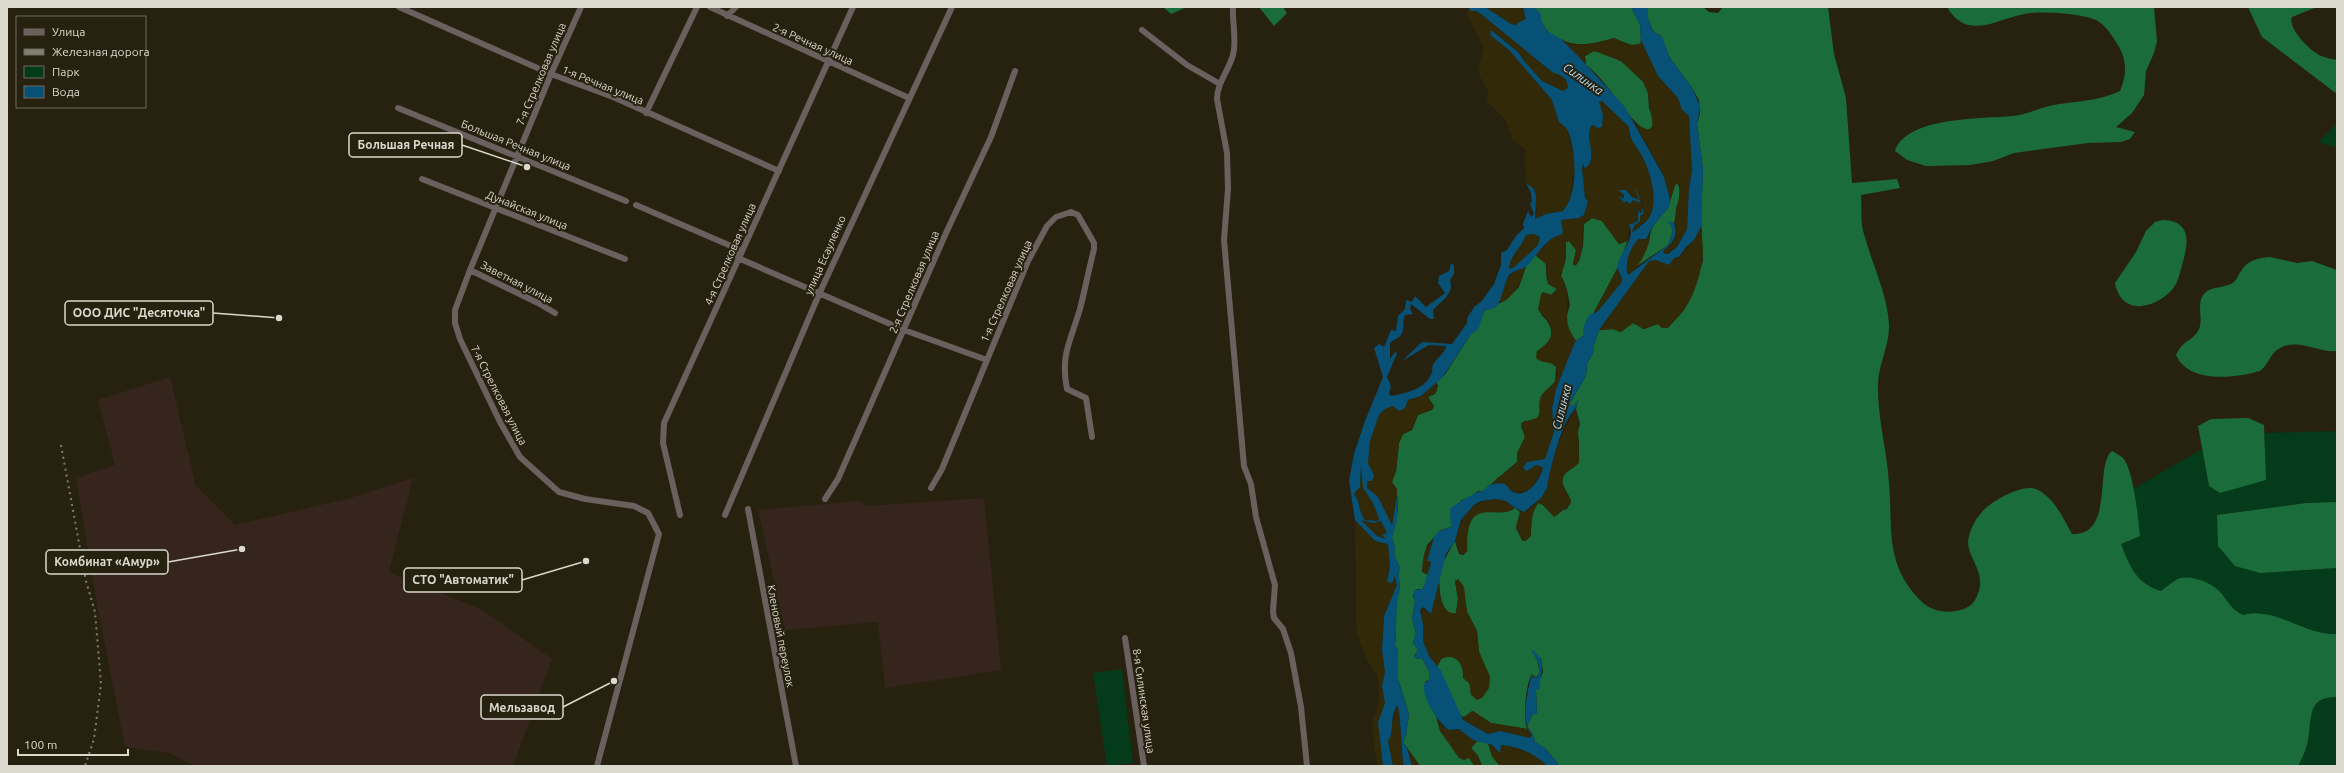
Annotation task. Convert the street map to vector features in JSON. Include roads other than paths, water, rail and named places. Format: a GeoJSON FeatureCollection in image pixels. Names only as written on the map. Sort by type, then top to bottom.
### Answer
{"type":"FeatureCollection","features":[{"type":"Feature","properties":{"kind":"street","name":"1-я Речная улица"},"geometry":{"type":"LineString","coordinates":[[399,7],[551,74],[613,97],[778,172]]}},
{"type":"Feature","properties":{"kind":"street","name":"7-я Стрелковая улица"},"geometry":{"type":"LineString","coordinates":[[581,7],[551,74],[470,270],[455,310],[455,323],[460,339],[500,422],[520,457],[560,492],[585,499],[634,506],[648,513],[659,534],[597,766]]}},
{"type":"Feature","properties":{"kind":"street"},"geometry":{"type":"LineString","coordinates":[[646,113],[697,7]]}},
{"type":"Feature","properties":{"kind":"street","name":"2-я Речная улица"},"geometry":{"type":"LineString","coordinates":[[710,7],[909,98]]}},
{"type":"Feature","properties":{"kind":"street"},"geometry":{"type":"LineString","coordinates":[[727,16],[736,7]]}},
{"type":"Feature","properties":{"kind":"street","name":"4-я Стрелковая улица"},"geometry":{"type":"LineString","coordinates":[[680,516],[663,443],[664,423],[738,258],[854,7]]}},
{"type":"Feature","properties":{"kind":"street","name":"улица Есауленко"},"geometry":{"type":"LineString","coordinates":[[725,515],[820,292],[952,7]]}},
{"type":"Feature","properties":{"kind":"street"},"geometry":{"type":"LineString","coordinates":[[1233,7],[1234,48],[1227,73],[1220,84],[1217,99],[1228,166],[1228,189],[1224,240],[1243,460],[1274,585],[1274,618],[1283,629],[1291,653],[1301,707],[1307,766]]}},
{"type":"Feature","properties":{"kind":"street"},"geometry":{"type":"LineString","coordinates":[[1142,30],[1187,64],[1220,84]]}},
{"type":"Feature","properties":{"kind":"street","name":"2-я Стрелковая улица"},"geometry":{"type":"LineString","coordinates":[[825,499],[838,479],[946,233],[991,136],[1015,71]]}},
{"type":"Feature","properties":{"kind":"street","name":"Большая Речная улица"},"geometry":{"type":"LineString","coordinates":[[398,108],[626,201]]}},
{"type":"Feature","properties":{"kind":"street","name":"Дунайская улица"},"geometry":{"type":"LineString","coordinates":[[422,179],[625,259]]}},
{"type":"Feature","properties":{"kind":"street"},"geometry":{"type":"LineString","coordinates":[[636,205],[738,249],[738,258],[820,292],[904,330],[987,360]]}},
{"type":"Feature","properties":{"kind":"street","name":"1-я Стрелковая улица"},"geometry":{"type":"LineString","coordinates":[[930,488],[942,469],[1028,261],[1047,226],[1056,217],[1071,212],[1078,215],[1094,243],[1094,249],[1080,309],[1065,352],[1063,371],[1067,389],[1086,398],[1092,437]]}},
{"type":"Feature","properties":{"kind":"street","name":"Заветная улица"},"geometry":{"type":"LineString","coordinates":[[470,270],[555,313]]}},
{"type":"Feature","properties":{"kind":"street","name":"Кленовый переулок"},"geometry":{"type":"LineString","coordinates":[[748,509],[796,766]]}},
{"type":"Feature","properties":{"kind":"street","name":"8-я Силинская улица"},"geometry":{"type":"LineString","coordinates":[[1125,638],[1144,766]]}},
{"type":"Feature","properties":{"kind":"water","name":"Силинка"},"geometry":{"type":"Polygon","coordinates":[[[1468,7],[1485,7],[1511,24],[1516,25],[1526,19],[1523,7],[1534,7],[1541,14],[1541,20],[1547,31],[1561,39],[1625,107],[1664,177],[1670,199],[1669,207],[1653,226],[1646,239],[1639,239],[1633,246],[1627,261],[1628,275],[1668,245],[1673,230],[1668,221],[1674,223],[1675,235],[1670,245],[1664,250],[1663,253],[1668,254],[1677,247],[1687,229],[1689,188],[1692,171],[1689,116],[1682,110],[1678,98],[1658,76],[1641,40],[1640,25],[1631,7],[1648,7],[1648,19],[1653,31],[1662,37],[1670,58],[1692,88],[1700,106],[1697,124],[1703,169],[1701,227],[1694,240],[1686,247],[1679,257],[1674,258],[1669,265],[1656,260],[1649,261],[1599,330],[1594,345],[1594,351],[1587,364],[1586,376],[1570,403],[1571,406],[1574,406],[1579,399],[1576,407],[1565,424],[1558,441],[1547,488],[1542,497],[1524,512],[1515,508],[1506,501],[1496,499],[1481,501],[1474,505],[1461,520],[1455,541],[1446,554],[1431,614],[1423,607],[1420,610],[1423,624],[1423,641],[1429,656],[1441,671],[1463,720],[1488,734],[1500,731],[1530,738],[1532,735],[1528,727],[1533,735],[1535,742],[1545,748],[1560,766],[1547,766],[1532,754],[1513,747],[1501,745],[1500,753],[1492,745],[1473,740],[1459,729],[1449,730],[1436,717],[1428,703],[1424,690],[1424,684],[1430,679],[1429,671],[1422,658],[1417,659],[1414,657],[1418,650],[1413,643],[1416,633],[1412,619],[1415,601],[1413,593],[1415,590],[1423,589],[1431,563],[1430,561],[1427,561],[1434,537],[1439,531],[1451,527],[1450,509],[1466,498],[1483,491],[1493,484],[1505,484],[1512,491],[1524,493],[1537,482],[1543,467],[1536,465],[1527,471],[1523,468],[1527,462],[1545,459],[1554,432],[1552,408],[1556,389],[1575,342],[1584,335],[1583,328],[1589,315],[1597,312],[1622,282],[1618,270],[1618,263],[1631,235],[1629,225],[1638,221],[1638,210],[1640,213],[1642,212],[1641,205],[1644,213],[1640,216],[1640,221],[1635,225],[1632,232],[1644,223],[1653,209],[1653,191],[1649,172],[1642,156],[1630,136],[1629,127],[1602,101],[1599,102],[1603,115],[1602,127],[1598,128],[1592,125],[1589,135],[1591,153],[1590,163],[1586,168],[1584,167],[1584,163],[1582,168],[1585,198],[1588,201],[1584,215],[1579,218],[1561,220],[1563,232],[1561,235],[1556,236],[1547,242],[1526,267],[1515,271],[1508,277],[1497,306],[1484,311],[1478,330],[1471,334],[1442,378],[1421,396],[1408,400],[1405,408],[1399,411],[1393,406],[1385,409],[1379,415],[1370,441],[1368,463],[1374,475],[1372,481],[1367,481],[1367,488],[1378,497],[1392,525],[1397,496],[1398,498],[1397,520],[1392,538],[1395,547],[1394,554],[1400,568],[1400,589],[1397,605],[1395,646],[1398,650],[1398,679],[1409,714],[1406,735],[1403,742],[1407,748],[1412,766],[1404,766],[1397,705],[1393,715],[1391,735],[1388,741],[1393,766],[1383,766],[1378,722],[1385,703],[1382,686],[1385,672],[1382,650],[1384,616],[1397,585],[1395,576],[1392,583],[1387,582],[1390,566],[1388,544],[1375,541],[1355,520],[1349,481],[1354,454],[1365,421],[1383,377],[1374,348],[1379,344],[1384,347],[1391,330],[1396,331],[1398,316],[1405,309],[1406,300],[1412,302],[1415,296],[1426,307],[1445,293],[1438,283],[1439,276],[1449,271],[1451,263],[1454,265],[1454,274],[1450,280],[1451,289],[1433,310],[1434,319],[1430,319],[1411,304],[1410,309],[1413,314],[1405,315],[1401,335],[1390,343],[1390,359],[1395,352],[1397,353],[1387,377],[1391,386],[1389,394],[1391,396],[1415,389],[1426,382],[1432,372],[1433,364],[1443,353],[1446,346],[1429,345],[1402,361],[1422,342],[1452,344],[1467,323],[1467,318],[1475,306],[1481,302],[1494,284],[1501,265],[1501,253],[1507,250],[1516,236],[1524,228],[1523,224],[1528,211],[1531,217],[1534,214],[1530,204],[1532,202],[1531,193],[1526,183],[1534,189],[1536,196],[1535,219],[1546,214],[1563,211],[1572,194],[1574,183],[1574,160],[1571,139],[1568,131],[1559,122],[1552,100],[1509,50],[1490,35],[1491,30],[1518,52],[1542,81],[1563,91],[1568,88],[1565,78],[1552,72],[1481,14],[1476,11],[1471,11],[1468,7]],[[1534,234],[1526,235],[1512,259],[1509,269],[1513,268],[1538,245],[1540,237],[1534,234]],[[1361,466],[1360,487],[1354,494],[1358,500],[1363,517],[1365,520],[1378,521],[1379,519],[1373,503],[1363,488],[1361,466]],[[1361,520],[1377,536],[1386,539],[1382,535],[1387,533],[1381,521],[1373,523],[1361,520]]]}},
{"type":"Feature","properties":{"kind":"water"},"geometry":{"type":"Polygon","coordinates":[[[1635,188],[1641,203],[1633,200],[1630,204],[1626,201],[1625,203],[1619,197],[1624,198],[1624,195],[1618,190],[1626,190],[1632,197],[1639,200],[1635,188]]]}},
{"type":"Feature","properties":{"kind":"water"},"geometry":{"type":"Polygon","coordinates":[[[1531,649],[1540,658],[1542,668],[1540,689],[1536,690],[1537,714],[1533,714],[1527,726],[1525,715],[1528,689],[1532,675],[1534,678],[1537,678],[1540,671],[1531,649]]]}},
{"type":"Feature","properties":{"kind":"railway"},"geometry":{"type":"LineString","coordinates":[[61,445],[86,581],[95,612],[101,684],[94,739],[85,766]]}},
{"type":"Feature","properties":{"kind":"place","name":"Большая Речная"},"geometry":{"type":"Point","coordinates":[527,167]}},
{"type":"Feature","properties":{"kind":"place","name":"ООО ДИС \"Десяточка\""},"geometry":{"type":"Point","coordinates":[279,318]}},
{"type":"Feature","properties":{"kind":"place","name":"Комбинат «Амур»"},"geometry":{"type":"Point","coordinates":[242,549]}},
{"type":"Feature","properties":{"kind":"place","name":"СТО \"Автоматик\""},"geometry":{"type":"Point","coordinates":[586,561]}},
{"type":"Feature","properties":{"kind":"place","name":"Мельзавод"},"geometry":{"type":"Point","coordinates":[614,681]}}]}
